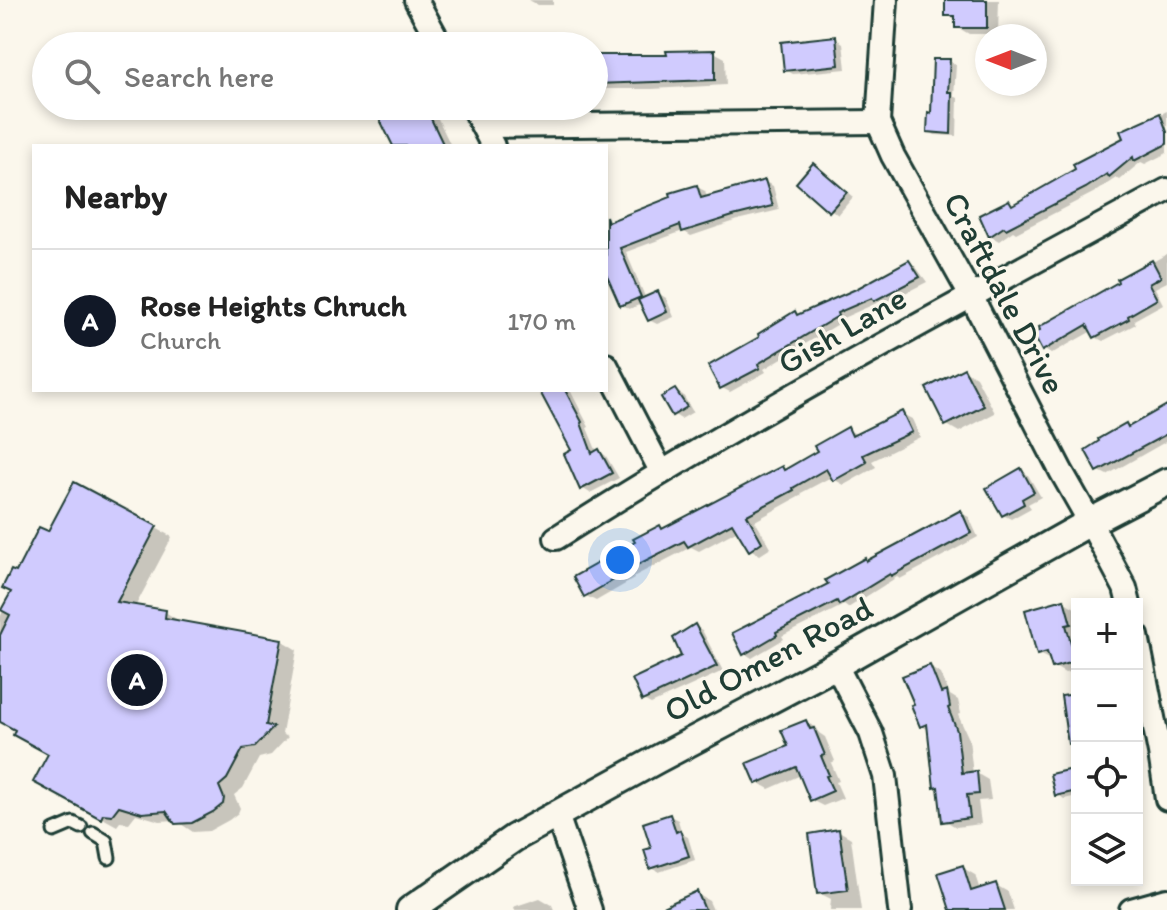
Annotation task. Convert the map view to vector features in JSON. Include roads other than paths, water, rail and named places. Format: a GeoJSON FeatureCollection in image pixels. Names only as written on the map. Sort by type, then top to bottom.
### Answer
{"type":"FeatureCollection","features":[{"type":"Feature","properties":{"kind":"street"},"geometry":{"type":"LineString","coordinates":[[416,0],[433,32]]}},
{"type":"Feature","properties":{"kind":"street","name":"Craftdale Drive"},"geometry":{"type":"LineString","coordinates":[[886,0],[878,122],[893,156],[971,296],[1128,598]]}},
{"type":"Feature","properties":{"kind":"street"},"geometry":{"type":"LineString","coordinates":[[483,126],[878,122]]}},
{"type":"Feature","properties":{"kind":"street","name":"Gish Lane"},"geometry":{"type":"LineString","coordinates":[[556,538],[661,471],[971,296],[1167,190]]}},
{"type":"Feature","properties":{"kind":"street"},"geometry":{"type":"LineString","coordinates":[[608,369],[661,471]]}},
{"type":"Feature","properties":{"kind":"street","name":"Old Omen Road"},"geometry":{"type":"LineString","coordinates":[[410,910],[514,838],[1167,482]]}},
{"type":"Feature","properties":{"kind":"street"},"geometry":{"type":"LineString","coordinates":[[836,665],[871,733],[885,776],[900,910]]}},
{"type":"Feature","properties":{"kind":"street"},"geometry":{"type":"LineString","coordinates":[[1143,666],[1167,799]]}},
{"type":"Feature","properties":{"kind":"street"},"geometry":{"type":"LineString","coordinates":[[557,815],[590,910]]}},
{"type":"Feature","properties":{"kind":"street"},"geometry":{"type":"LineString","coordinates":[[1131,910],[1167,900]]}},
{"type":"Feature","properties":{"kind":"lane"},"geometry":{"type":"LineString","coordinates":[[54,831],[73,823],[81,827]]}},
{"type":"Feature","properties":{"kind":"lane"},"geometry":{"type":"LineString","coordinates":[[93,833],[106,841],[109,858]]}},
{"type":"Feature","properties":{"kind":"place","name":"Rose Heights Chruch"},"geometry":{"type":"Point","coordinates":[137,680]}}]}
